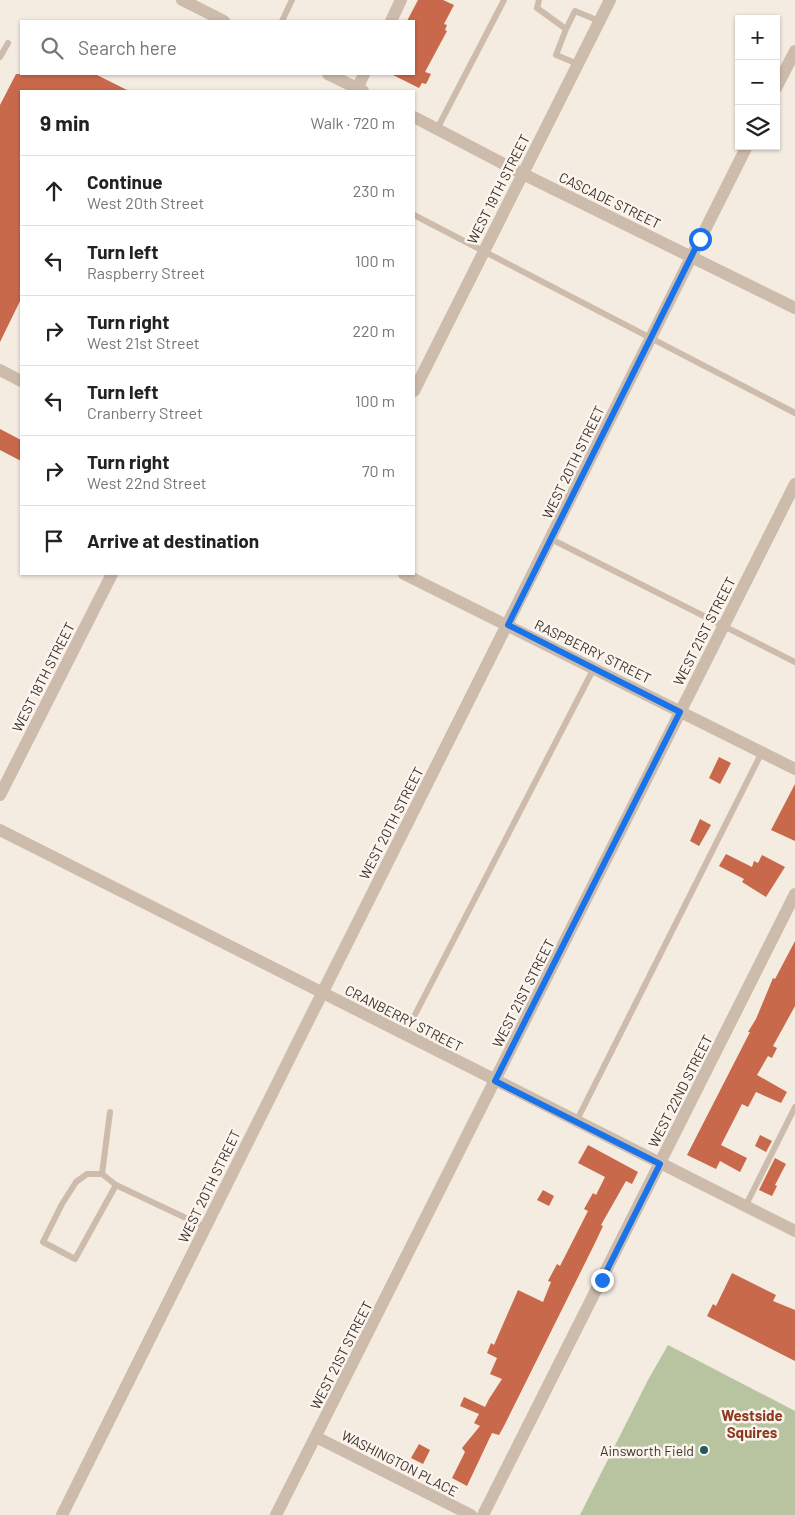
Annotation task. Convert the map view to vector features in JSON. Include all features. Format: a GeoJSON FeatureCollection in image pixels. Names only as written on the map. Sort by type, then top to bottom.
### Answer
{"type":"FeatureCollection","features":[{"type":"Feature","properties":{"kind":"street"},"geometry":{"type":"LineString","coordinates":[[391,20],[401,0]]}},
{"type":"Feature","properties":{"kind":"street","name":"WEST 19TH STREET"},"geometry":{"type":"LineString","coordinates":[[415,389],[610,0]]}},
{"type":"Feature","properties":{"kind":"street"},"geometry":{"type":"LineString","coordinates":[[185,1],[222,20]]}},
{"type":"Feature","properties":{"kind":"street"},"geometry":{"type":"LineString","coordinates":[[780,80],[795,51]]}},
{"type":"Feature","properties":{"kind":"street"},"geometry":{"type":"LineString","coordinates":[[330,75],[359,90],[364,75]]}},
{"type":"Feature","properties":{"kind":"street","name":"CASCADE STREET"},"geometry":{"type":"LineString","coordinates":[[415,117],[523,174],[795,308]]}},
{"type":"Feature","properties":{"kind":"street","name":"WEST 20TH STREET"},"geometry":{"type":"LineString","coordinates":[[62,1515],[321,993],[551,540],[745,150]]}},
{"type":"Feature","properties":{"kind":"street"},"geometry":{"type":"LineString","coordinates":[[0,370],[20,380]]}},
{"type":"Feature","properties":{"kind":"street","name":"WEST 21ST STREET"},"geometry":{"type":"LineString","coordinates":[[276,1515],[795,484]]}},
{"type":"Feature","properties":{"kind":"street","name":"WEST 18TH STREET"},"geometry":{"type":"LineString","coordinates":[[0,795],[111,575]]}},
{"type":"Feature","properties":{"kind":"street","name":"RASPBERRY STREET"},"geometry":{"type":"LineString","coordinates":[[406,575],[795,769]]}},
{"type":"Feature","properties":{"kind":"street","name":"CRANBERRY STREET"},"geometry":{"type":"LineString","coordinates":[[0,830],[795,1231]]}},
{"type":"Feature","properties":{"kind":"street","name":"WEST 22ND STREET"},"geometry":{"type":"LineString","coordinates":[[483,1515],[795,894]]}},
{"type":"Feature","properties":{"kind":"street","name":"WASHINGTON PLACE"},"geometry":{"type":"LineString","coordinates":[[316,1437],[471,1515]]}},
{"type":"Feature","properties":{"kind":"lane"},"geometry":{"type":"LineString","coordinates":[[282,20],[292,0]]}},
{"type":"Feature","properties":{"kind":"lane"},"geometry":{"type":"LineString","coordinates":[[438,128],[504,0]]}},
{"type":"Feature","properties":{"kind":"lane"},"geometry":{"type":"LineString","coordinates":[[539,0],[537,8],[566,29]]}},
{"type":"Feature","properties":{"kind":"lane"},"geometry":{"type":"LineString","coordinates":[[578,64],[556,55],[566,29],[575,11],[599,21]]}},
{"type":"Feature","properties":{"kind":"lane"},"geometry":{"type":"LineString","coordinates":[[0,57],[8,43]]}},
{"type":"Feature","properties":{"kind":"lane"},"geometry":{"type":"LineString","coordinates":[[415,216],[795,413]]}},
{"type":"Feature","properties":{"kind":"lane"},"geometry":{"type":"LineString","coordinates":[[551,540],[795,662]]}},
{"type":"Feature","properties":{"kind":"lane"},"geometry":{"type":"LineString","coordinates":[[405,1034],[594,668]]}},
{"type":"Feature","properties":{"kind":"lane"},"geometry":{"type":"LineString","coordinates":[[576,1122],[762,752]]}},
{"type":"Feature","properties":{"kind":"lane"},"geometry":{"type":"LineString","coordinates":[[745,1207],[795,1107]]}},
{"type":"Feature","properties":{"kind":"lane"},"geometry":{"type":"LineString","coordinates":[[102,1174],[110,1112]]}},
{"type":"Feature","properties":{"kind":"lane"},"geometry":{"type":"LineString","coordinates":[[116,1185],[75,1259],[42,1242],[76,1182],[87,1174],[102,1174],[116,1185],[205,1227]]}},
{"type":"Feature","properties":{"kind":"green space","name":"Ainsworth Field"},"geometry":{"type":"Polygon","coordinates":[[[668,1345],[795,1411],[795,1515],[580,1515],[648,1380],[668,1345]]]}},
{"type":"Feature","properties":{"kind":"building"},"geometry":{"type":"Polygon","coordinates":[[[418,0],[443,0],[454,5],[444,24],[447,25],[445,30],[447,31],[425,72],[431,74],[426,84],[422,83],[419,88],[393,75],[415,75],[415,20],[408,20],[418,0]]]}},
{"type":"Feature","properties":{"kind":"building"},"geometry":{"type":"Polygon","coordinates":[[[16,74],[97,75],[127,90],[20,90],[20,301],[0,342],[0,105],[16,74]]]}},
{"type":"Feature","properties":{"kind":"building"},"geometry":{"type":"Polygon","coordinates":[[[0,429],[20,439],[20,460],[0,450],[0,429]]]}},
{"type":"Feature","properties":{"kind":"building"},"geometry":{"type":"Polygon","coordinates":[[[719,757],[731,763],[720,784],[709,778],[719,757]]]}},
{"type":"Feature","properties":{"kind":"building"},"geometry":{"type":"Polygon","coordinates":[[[795,784],[795,841],[771,830],[795,784]]]}},
{"type":"Feature","properties":{"kind":"building"},"geometry":{"type":"Polygon","coordinates":[[[700,819],[711,825],[699,846],[690,841],[700,819]]]}},
{"type":"Feature","properties":{"kind":"building"},"geometry":{"type":"Polygon","coordinates":[[[726,854],[752,867],[754,861],[758,863],[762,855],[785,867],[766,897],[742,882],[744,879],[719,866],[726,854]]]}},
{"type":"Feature","properties":{"kind":"building"},"geometry":{"type":"Polygon","coordinates":[[[795,941],[795,1006],[773,1046],[777,1048],[772,1058],[768,1056],[757,1075],[787,1092],[781,1103],[756,1092],[748,1107],[742,1104],[721,1145],[747,1158],[740,1172],[720,1161],[716,1169],[687,1155],[750,1032],[748,1032],[756,1019],[773,978],[775,979],[795,941]]]}},
{"type":"Feature","properties":{"kind":"building"},"geometry":{"type":"Polygon","coordinates":[[[760,1135],[772,1141],[766,1152],[755,1146],[760,1135]]]}},
{"type":"Feature","properties":{"kind":"building"},"geometry":{"type":"Polygon","coordinates":[[[588,1145],[638,1172],[632,1184],[626,1181],[601,1225],[603,1226],[594,1245],[504,1426],[499,1435],[492,1433],[467,1486],[452,1478],[465,1452],[462,1448],[480,1426],[474,1423],[479,1414],[460,1406],[464,1397],[485,1407],[502,1379],[490,1374],[497,1358],[487,1353],[491,1343],[494,1345],[518,1290],[543,1302],[551,1282],[548,1281],[557,1264],[560,1266],[588,1211],[584,1209],[593,1193],[596,1195],[605,1177],[578,1163],[588,1145]]]}},
{"type":"Feature","properties":{"kind":"building"},"geometry":{"type":"Polygon","coordinates":[[[775,1158],[786,1164],[775,1185],[777,1186],[772,1196],[759,1190],[775,1158]]]}},
{"type":"Feature","properties":{"kind":"building"},"geometry":{"type":"Polygon","coordinates":[[[543,1190],[554,1196],[549,1206],[537,1200],[543,1190]]]}},
{"type":"Feature","properties":{"kind":"building"},"geometry":{"type":"Polygon","coordinates":[[[732,1273],[776,1295],[773,1301],[795,1310],[795,1361],[707,1316],[713,1304],[716,1306],[732,1273]]]}},
{"type":"Feature","properties":{"kind":"building"},"geometry":{"type":"Polygon","coordinates":[[[419,1444],[430,1450],[423,1464],[411,1458],[419,1444]]]}},
{"type":"Feature","properties":{"kind":"place","name":"Ainsworth Field"},"geometry":{"type":"Point","coordinates":[704,1450]}},
{"type":"Feature","properties":{"kind":"district","name":"Westside Squires"},"geometry":{"type":"Point","coordinates":[752,1424]}},
{"type":"Feature","properties":{"kind":"route"},"geometry":{"type":"LineString","coordinates":[[602,1280],[660,1164],[495,1081],[680,712],[508,625],[700,239]]}}]}
